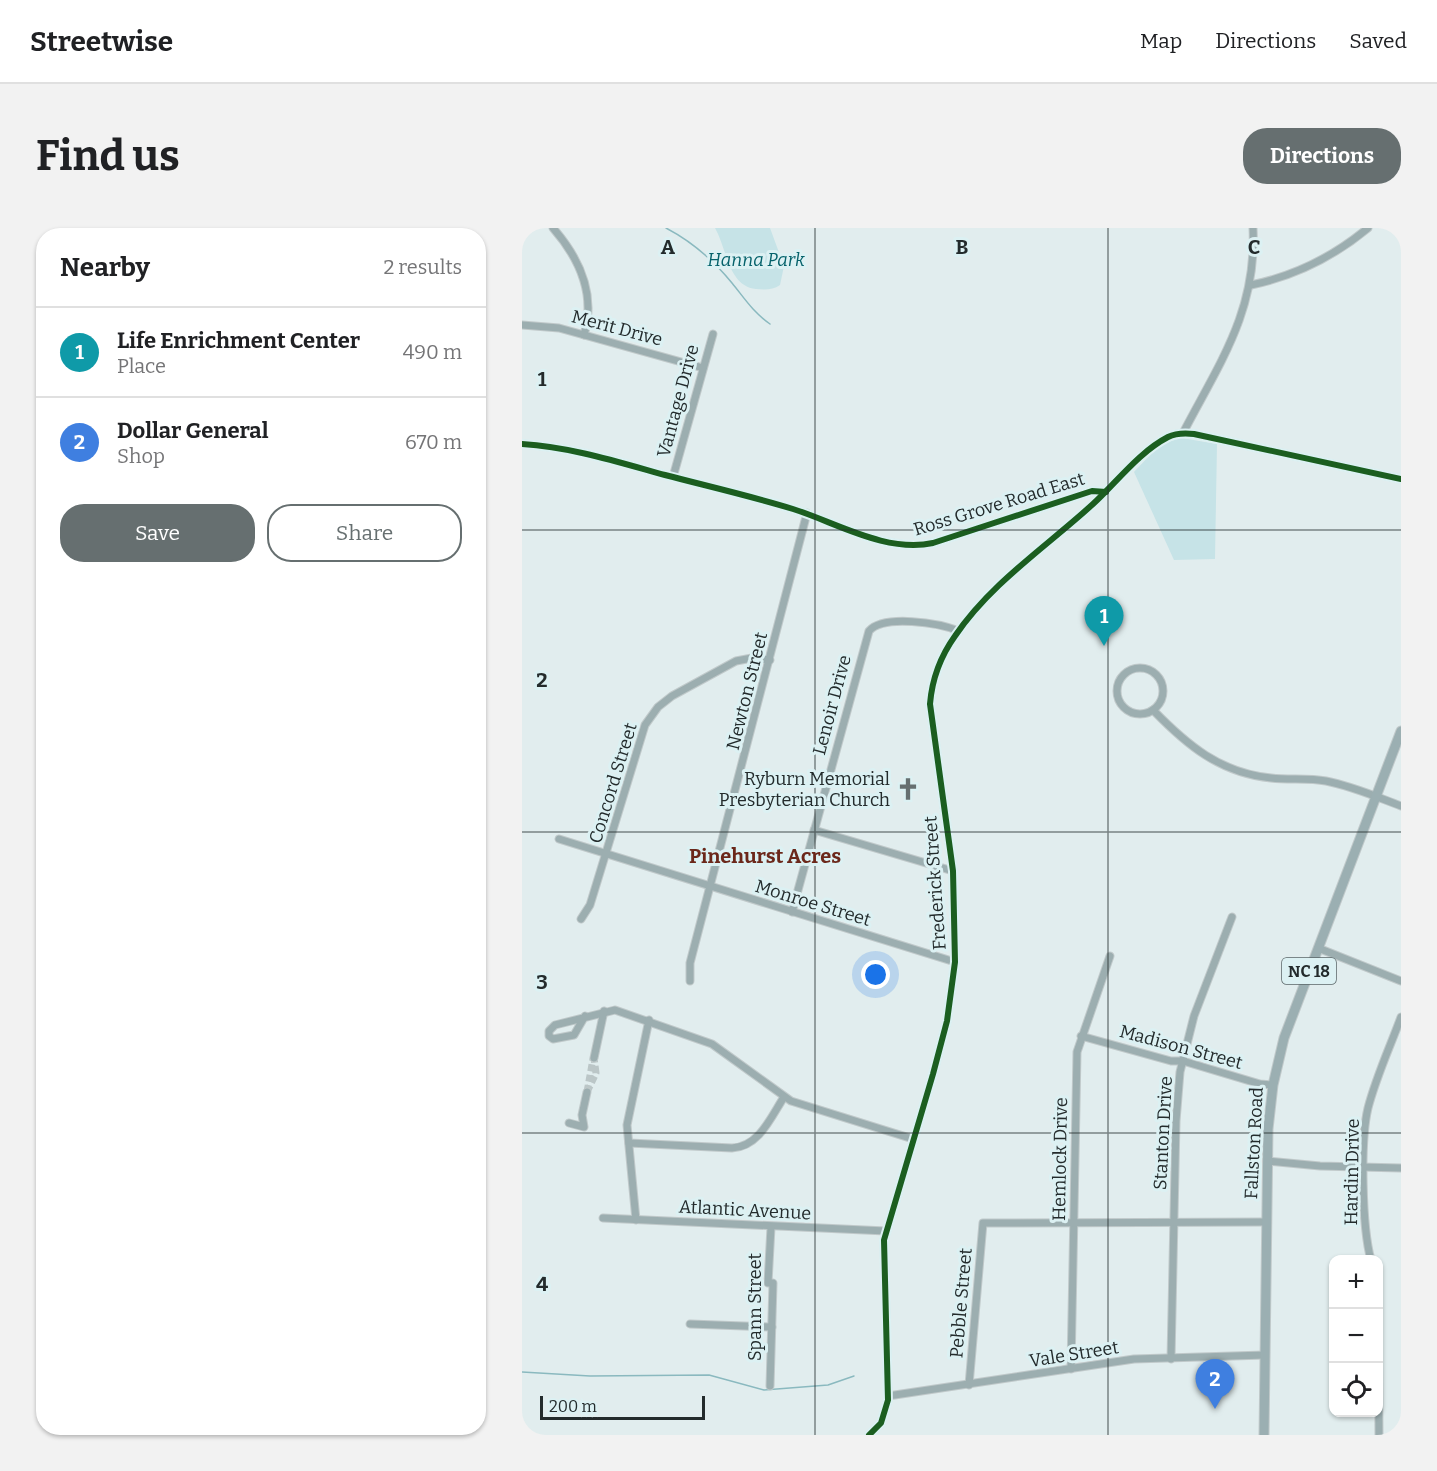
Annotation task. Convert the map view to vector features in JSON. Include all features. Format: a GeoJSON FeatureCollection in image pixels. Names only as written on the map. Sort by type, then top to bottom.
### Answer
{"type":"FeatureCollection","features":[{"type":"Feature","properties":{"kind":"main road","name":"Fallston Road"},"geometry":{"type":"LineString","coordinates":[[1264,1435],[1268,1161],[1273,1085],[1284,1038],[1401,731]]}},
{"type":"Feature","properties":{"kind":"street"},"geometry":{"type":"LineString","coordinates":[[553,228],[568,246],[584,278],[590,309],[584,335]]}},
{"type":"Feature","properties":{"kind":"street"},"geometry":{"type":"LineString","coordinates":[[1253,228],[1251,285],[1234,336],[1183,433],[1401,479]]}},
{"type":"Feature","properties":{"kind":"street"},"geometry":{"type":"LineString","coordinates":[[1251,285],[1270,281],[1317,263],[1347,245],[1368,228]]}},
{"type":"Feature","properties":{"kind":"street","name":"Merit Drive"},"geometry":{"type":"LineString","coordinates":[[522,325],[545,326],[584,335],[703,368]]}},
{"type":"Feature","properties":{"kind":"street","name":"Vantage Drive"},"geometry":{"type":"LineString","coordinates":[[673,477],[713,334]]}},
{"type":"Feature","properties":{"kind":"street","name":"Ross Grove Road East"},"geometry":{"type":"LineString","coordinates":[[522,444],[570,450],[807,513],[883,540],[919,546],[1080,495],[1106,492],[1157,444],[1170,436],[1183,433]]}},
{"type":"Feature","properties":{"kind":"street","name":"Frederick Street"},"geometry":{"type":"LineString","coordinates":[[869,1435],[885,1416],[888,1396],[882,1264],[886,1231],[947,1021],[955,962],[953,871],[930,704],[937,668],[959,631],[1009,575],[1106,492]]}},
{"type":"Feature","properties":{"kind":"street","name":"Newton Street"},"geometry":{"type":"LineString","coordinates":[[690,981],[690,963],[771,660],[807,513]]}},
{"type":"Feature","properties":{"kind":"street","name":"Lenoir Drive"},"geometry":{"type":"LineString","coordinates":[[792,912],[869,631],[874,625],[886,622],[940,624],[959,631]]}},
{"type":"Feature","properties":{"kind":"street","name":"Concord Street"},"geometry":{"type":"LineString","coordinates":[[581,919],[590,905],[607,854],[645,725],[658,707],[681,690],[736,661],[752,658],[771,660]]}},
{"type":"Feature","properties":{"kind":"street"},"geometry":{"type":"LineString","coordinates":[[1137,668],[1152,671],[1158,676],[1162,683],[1162,698],[1153,710],[1139,715],[1131,713],[1119,703],[1116,688],[1123,675],[1137,668]]}},
{"type":"Feature","properties":{"kind":"street"},"geometry":{"type":"LineString","coordinates":[[1153,710],[1182,740],[1203,756],[1226,767],[1261,777],[1323,781],[1376,796],[1401,806]]}},
{"type":"Feature","properties":{"kind":"street"},"geometry":{"type":"LineString","coordinates":[[814,830],[953,871]]}},
{"type":"Feature","properties":{"kind":"street","name":"Monroe Street"},"geometry":{"type":"LineString","coordinates":[[559,839],[955,962]]}},
{"type":"Feature","properties":{"kind":"street","name":"Stanton Drive"},"geometry":{"type":"LineString","coordinates":[[1171,1359],[1176,1121],[1184,1061],[1194,1016],[1232,917]]}},
{"type":"Feature","properties":{"kind":"street"},"geometry":{"type":"LineString","coordinates":[[1318,948],[1401,981]]}},
{"type":"Feature","properties":{"kind":"street","name":"Hemlock Drive"},"geometry":{"type":"LineString","coordinates":[[1071,1369],[1076,1066],[1081,1036],[1110,956]]}},
{"type":"Feature","properties":{"kind":"street"},"geometry":{"type":"LineString","coordinates":[[582,1017],[574,1035],[553,1039],[549,1036],[552,1026],[582,1017],[604,1011],[615,1010],[649,1020],[712,1044],[784,1097],[802,1106],[913,1139]]}},
{"type":"Feature","properties":{"kind":"street"},"geometry":{"type":"LineString","coordinates":[[594,1058],[604,1011]]}},
{"type":"Feature","properties":{"kind":"street","name":"Hardin Drive"},"geometry":{"type":"LineString","coordinates":[[1370,1255],[1364,1224],[1368,1111],[1401,1017]]}},
{"type":"Feature","properties":{"kind":"street"},"geometry":{"type":"LineString","coordinates":[[636,1220],[628,1117],[649,1020]]}},
{"type":"Feature","properties":{"kind":"street","name":"Madison Street"},"geometry":{"type":"LineString","coordinates":[[1081,1036],[1172,1061],[1184,1061],[1260,1084],[1273,1085]]}},
{"type":"Feature","properties":{"kind":"street"},"geometry":{"type":"LineString","coordinates":[[582,1114],[587,1092]]}},
{"type":"Feature","properties":{"kind":"street"},"geometry":{"type":"LineString","coordinates":[[629,1143],[739,1148],[756,1139],[784,1097]]}},
{"type":"Feature","properties":{"kind":"street"},"geometry":{"type":"LineString","coordinates":[[1268,1161],[1401,1168]]}},
{"type":"Feature","properties":{"kind":"street","name":"Atlantic Avenue"},"geometry":{"type":"LineString","coordinates":[[603,1218],[886,1231]]}},
{"type":"Feature","properties":{"kind":"street"},"geometry":{"type":"LineString","coordinates":[[1074,1223],[1267,1222]]}},
{"type":"Feature","properties":{"kind":"street","name":"Pebble Street"},"geometry":{"type":"LineString","coordinates":[[969,1385],[983,1223],[1074,1223]]}},
{"type":"Feature","properties":{"kind":"street","name":"Spann Street"},"geometry":{"type":"LineString","coordinates":[[770,1386],[773,1283],[768,1283],[771,1227]]}},
{"type":"Feature","properties":{"kind":"street"},"geometry":{"type":"LineString","coordinates":[[1378,1309],[1379,1435]]}},
{"type":"Feature","properties":{"kind":"street"},"geometry":{"type":"LineString","coordinates":[[690,1324],[772,1327]]}},
{"type":"Feature","properties":{"kind":"street","name":"Vale Street"},"geometry":{"type":"LineString","coordinates":[[888,1396],[1134,1359],[1265,1355]]}},
{"type":"Feature","properties":{"kind":"green space","name":"Hanna Park"},"geometry":{"type":"Polygon","coordinates":[[[715,228],[770,228],[784,266],[780,285],[772,289],[759,289],[739,281],[715,228]]]}},
{"type":"Feature","properties":{"kind":"green space"},"geometry":{"type":"Polygon","coordinates":[[[1182,438],[1217,444],[1215,559],[1174,560],[1134,472],[1161,447],[1182,438]]]}},
{"type":"Feature","properties":{"kind":"waterway"},"geometry":{"type":"LineString","coordinates":[[666,228],[710,259],[754,310],[770,324]]}},
{"type":"Feature","properties":{"kind":"waterway"},"geometry":{"type":"LineString","coordinates":[[522,1372],[590,1376],[709,1375],[764,1390],[828,1385],[854,1376]]}},
{"type":"Feature","properties":{"kind":"tunnel"},"geometry":{"type":"LineString","coordinates":[[587,1092],[596,1073],[594,1058]]}},
{"type":"Feature","properties":{"kind":"tunnel"},"geometry":{"type":"LineString","coordinates":[[587,1092],[593,1059]]}},
{"type":"Feature","properties":{"kind":"cycle path"},"geometry":{"type":"LineString","coordinates":[[869,1435],[881,1423],[888,1400],[884,1240],[947,1021],[955,962],[953,871],[930,704],[935,677],[945,652],[969,617],[1002,582],[1093,504],[1147,451],[1171,436],[1194,434],[1401,479]]}},
{"type":"Feature","properties":{"kind":"cycle path"},"geometry":{"type":"LineString","coordinates":[[522,444],[558,448],[594,456],[745,495],[793,509],[862,535],[897,544],[933,543],[1092,491],[1106,492]]}},
{"type":"Feature","properties":{"kind":"place","name":"Life Enrichment Center"},"geometry":{"type":"Point","coordinates":[1104,646]}},
{"type":"Feature","properties":{"kind":"place","name":"Ryburn Memorial Presbyterian Church"},"geometry":{"type":"Point","coordinates":[908,789]}},
{"type":"Feature","properties":{"kind":"place","name":"Dollar General"},"geometry":{"type":"Point","coordinates":[1215,1409]}},
{"type":"Feature","properties":{"kind":"district","name":"Pinehurst Acres"},"geometry":{"type":"Point","coordinates":[765,856]}}]}
